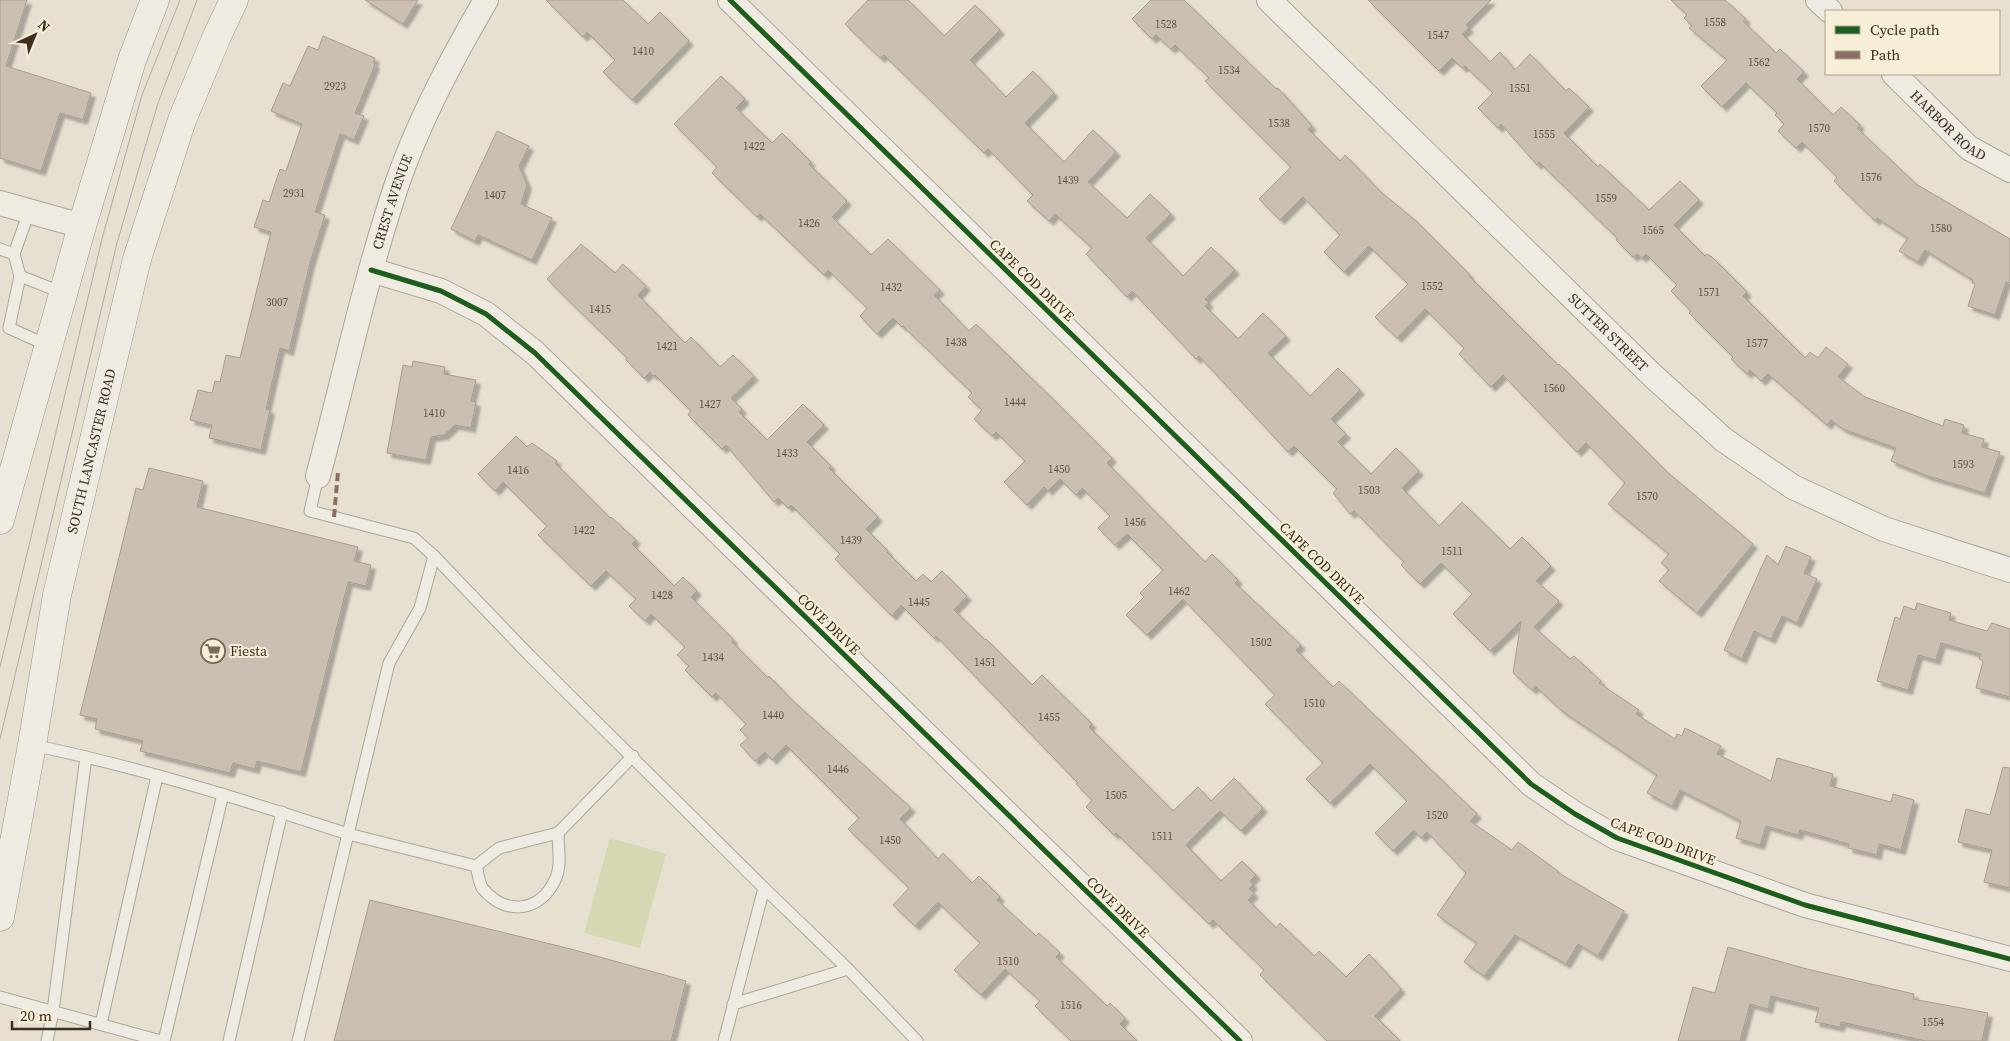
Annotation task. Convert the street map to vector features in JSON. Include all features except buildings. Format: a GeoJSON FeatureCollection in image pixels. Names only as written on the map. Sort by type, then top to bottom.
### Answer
{"type":"FeatureCollection","features":[{"type":"Feature","properties":{"kind":"main road"},"geometry":{"type":"LineString","coordinates":[[0,520],[82,226],[132,60],[155,0]]}},
{"type":"Feature","properties":{"kind":"main road","name":"SOUTH LANCASTER ROAD"},"geometry":{"type":"LineString","coordinates":[[0,917],[32,745],[57,595],[137,259],[182,120],[234,0]]}},
{"type":"Feature","properties":{"kind":"street","name":"CREST AVENUE"},"geometry":{"type":"LineString","coordinates":[[318,476],[371,270],[398,182],[428,108],[486,0]]}},
{"type":"Feature","properties":{"kind":"street","name":"CAPE COD DRIVE"},"geometry":{"type":"LineString","coordinates":[[730,0],[1532,784],[1575,814],[1617,838],[1805,905],[2010,959]]}},
{"type":"Feature","properties":{"kind":"street","name":"SUTTER STREET"},"geometry":{"type":"LineString","coordinates":[[1269,0],[1646,370],[1724,440],[1793,487],[1884,529],[2010,570]]}},
{"type":"Feature","properties":{"kind":"street"},"geometry":{"type":"LineString","coordinates":[[1818,0],[1829,10]]}},
{"type":"Feature","properties":{"kind":"street","name":"HARBOR ROAD"},"geometry":{"type":"LineString","coordinates":[[1895,75],[1969,148],[2010,170]]}},
{"type":"Feature","properties":{"kind":"street"},"geometry":{"type":"LineString","coordinates":[[0,204],[82,226]]}},
{"type":"Feature","properties":{"kind":"street","name":"COVE DRIVE"},"geometry":{"type":"LineString","coordinates":[[371,270],[441,291],[486,314],[535,353],[1240,1041]]}},
{"type":"Feature","properties":{"kind":"lane"},"geometry":{"type":"LineString","coordinates":[[29,212],[14,254],[20,276],[9,328],[49,346]]}},
{"type":"Feature","properties":{"kind":"lane"},"geometry":{"type":"LineString","coordinates":[[0,249],[14,254]]}},
{"type":"Feature","properties":{"kind":"lane"},"geometry":{"type":"LineString","coordinates":[[20,276],[64,293]]}},
{"type":"Feature","properties":{"kind":"lane"},"geometry":{"type":"LineString","coordinates":[[318,476],[310,511],[414,538],[434,556],[530,656],[848,969],[917,1041]]}},
{"type":"Feature","properties":{"kind":"lane"},"geometry":{"type":"LineString","coordinates":[[298,1041],[389,663],[420,608],[434,556]]}},
{"type":"Feature","properties":{"kind":"lane"},"geometry":{"type":"LineString","coordinates":[[32,745],[86,757],[223,794],[348,834],[412,852],[476,866]]}},
{"type":"Feature","properties":{"kind":"lane"},"geometry":{"type":"LineString","coordinates":[[476,866],[499,848],[558,833],[633,756]]}},
{"type":"Feature","properties":{"kind":"lane"},"geometry":{"type":"LineString","coordinates":[[47,1041],[53,1011],[86,757]]}},
{"type":"Feature","properties":{"kind":"lane"},"geometry":{"type":"LineString","coordinates":[[101,1024],[157,776]]}},
{"type":"Feature","properties":{"kind":"lane"},"geometry":{"type":"LineString","coordinates":[[0,997],[162,1041],[223,794]]}},
{"type":"Feature","properties":{"kind":"lane"},"geometry":{"type":"LineString","coordinates":[[229,1041],[282,812]]}},
{"type":"Feature","properties":{"kind":"lane"},"geometry":{"type":"LineString","coordinates":[[476,866],[482,888],[503,904],[521,908],[537,903],[555,880],[559,866],[558,833]]}},
{"type":"Feature","properties":{"kind":"lane"},"geometry":{"type":"LineString","coordinates":[[724,1041],[732,1004],[764,888]]}},
{"type":"Feature","properties":{"kind":"lane"},"geometry":{"type":"LineString","coordinates":[[732,1004],[848,969]]}},
{"type":"Feature","properties":{"kind":"green space"},"geometry":{"type":"Polygon","coordinates":[[[610,838],[666,854],[640,948],[584,933],[610,838]]]}},
{"type":"Feature","properties":{"kind":"tram line"},"geometry":{"type":"LineString","coordinates":[[0,667],[102,239],[142,95],[180,0]]}},
{"type":"Feature","properties":{"kind":"tram line"},"geometry":{"type":"LineString","coordinates":[[0,739],[117,243],[158,103],[197,0]]}},
{"type":"Feature","properties":{"kind":"marked path"},"geometry":{"type":"LineString","coordinates":[[334,517],[338,472]]}},
{"type":"Feature","properties":{"kind":"cycle path"},"geometry":{"type":"LineString","coordinates":[[730,0],[1531,784],[1575,814],[1617,838],[1805,905],[2010,959]]}},
{"type":"Feature","properties":{"kind":"cycle path"},"geometry":{"type":"LineString","coordinates":[[371,270],[441,291],[486,314],[535,353],[1240,1041]]}},
{"type":"Feature","properties":{"kind":"place","name":"Fiesta"},"geometry":{"type":"Point","coordinates":[213,651]}}]}
